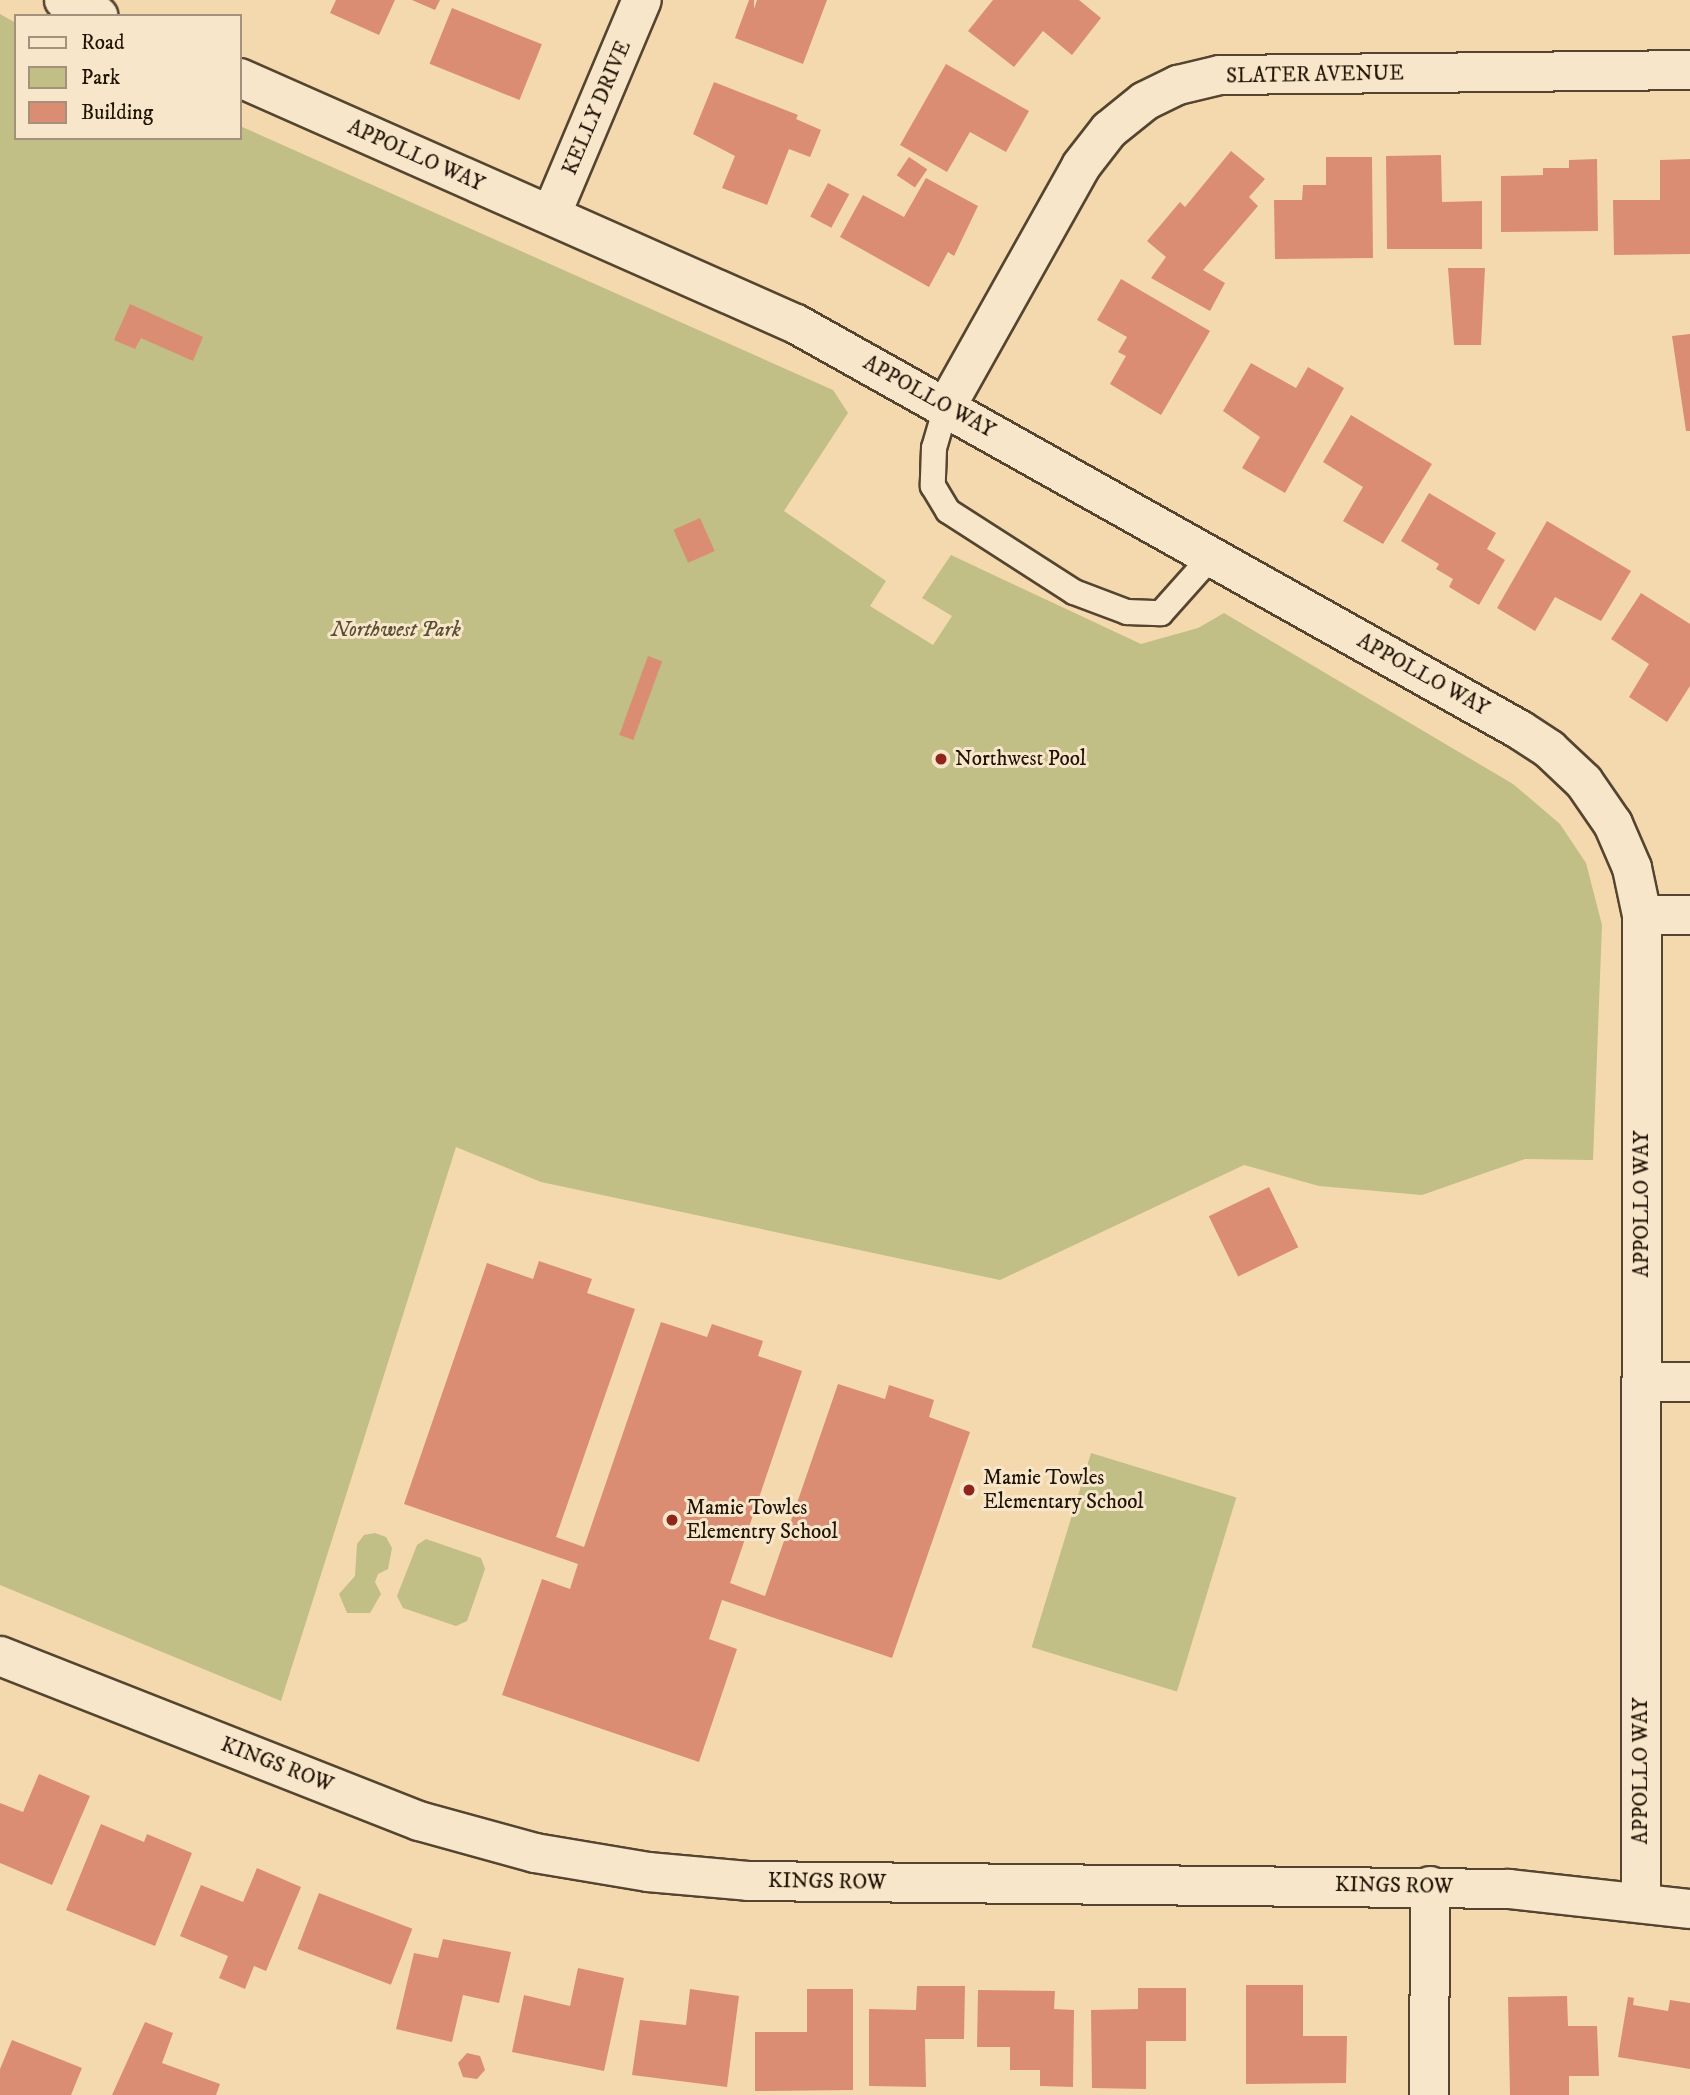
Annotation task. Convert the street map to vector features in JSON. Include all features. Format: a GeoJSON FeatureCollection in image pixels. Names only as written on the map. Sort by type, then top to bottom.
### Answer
{"type":"FeatureCollection","features":[{"type":"Feature","properties":{"kind":"street"},"geometry":{"type":"LineString","coordinates":[[64,0],[95,14]]}},
{"type":"Feature","properties":{"kind":"street","name":"KELLY DRIVE"},"geometry":{"type":"LineString","coordinates":[[551,215],[642,0]]}},
{"type":"Feature","properties":{"kind":"street","name":"SLATER AVENUE"},"geometry":{"type":"LineString","coordinates":[[946,407],[1081,166],[1109,130],[1145,101],[1178,85],[1220,75],[1690,70]]}},
{"type":"Feature","properties":{"kind":"street","name":"APPOLLO WAY"},"geometry":{"type":"LineString","coordinates":[[242,79],[796,324],[1212,556],[1549,749],[1584,782],[1613,824],[1632,868],[1642,915],[1641,1900]]}},
{"type":"Feature","properties":{"kind":"street"},"geometry":{"type":"LineString","coordinates":[[1642,915],[1690,915]]}},
{"type":"Feature","properties":{"kind":"street"},"geometry":{"type":"LineString","coordinates":[[1642,1382],[1690,1382]]}},
{"type":"Feature","properties":{"kind":"street","name":"KINGS ROW"},"geometry":{"type":"LineString","coordinates":[[0,1656],[419,1821],[535,1853],[604,1865],[748,1881],[1430,1886],[1641,1900],[1690,1909]]}},
{"type":"Feature","properties":{"kind":"street"},"geometry":{"type":"LineString","coordinates":[[1429,2095],[1430,1886]]}},
{"type":"Feature","properties":{"kind":"lane"},"geometry":{"type":"LineString","coordinates":[[946,407],[934,448],[933,486],[948,511],[1074,592],[1127,612],[1161,614],[1212,556]]}},
{"type":"Feature","properties":{"kind":"green space","name":"Northwest Park"},"geometry":{"type":"Polygon","coordinates":[[[0,14],[14,22],[14,140],[242,140],[242,127],[833,390],[848,413],[784,511],[886,581],[870,606],[933,645],[952,616],[922,598],[951,555],[1141,644],[1198,628],[1224,613],[1513,784],[1560,824],[1586,863],[1602,925],[1593,1160],[1525,1159],[1422,1195],[1319,1186],[1244,1165],[1000,1280],[541,1182],[456,1147],[281,1701],[0,1585],[0,14]]]}},
{"type":"Feature","properties":{"kind":"green space"},"geometry":{"type":"Polygon","coordinates":[[[1091,1453],[1236,1497],[1177,1692],[1032,1647],[1091,1453]]]}},
{"type":"Feature","properties":{"kind":"green space"},"geometry":{"type":"Polygon","coordinates":[[[375,1533],[386,1537],[392,1548],[388,1569],[378,1574],[375,1582],[381,1594],[370,1613],[347,1613],[339,1594],[355,1576],[357,1544],[364,1535],[375,1533]]]}},
{"type":"Feature","properties":{"kind":"green space"},"geometry":{"type":"Polygon","coordinates":[[[426,1539],[481,1558],[485,1569],[467,1621],[456,1626],[403,1608],[397,1596],[417,1545],[426,1539]]]}},
{"type":"Feature","properties":{"kind":"building"},"geometry":{"type":"Polygon","coordinates":[[[336,0],[395,0],[379,35],[330,13],[336,0]]]}},
{"type":"Feature","properties":{"kind":"building"},"geometry":{"type":"Polygon","coordinates":[[[412,0],[440,0],[435,10],[412,0]]]}},
{"type":"Feature","properties":{"kind":"building"},"geometry":{"type":"Polygon","coordinates":[[[749,0],[754,0],[754,9],[757,0],[827,0],[803,64],[735,38],[749,0]]]}},
{"type":"Feature","properties":{"kind":"building"},"geometry":{"type":"Polygon","coordinates":[[[993,0],[1079,0],[1101,18],[1072,55],[1043,31],[1014,67],[968,31],[993,0]]]}},
{"type":"Feature","properties":{"kind":"building"},"geometry":{"type":"Polygon","coordinates":[[[452,8],[542,44],[519,100],[430,64],[452,8]]]}},
{"type":"Feature","properties":{"kind":"building"},"geometry":{"type":"Polygon","coordinates":[[[946,64],[1029,111],[1006,152],[970,132],[947,172],[900,145],[946,64]]]}},
{"type":"Feature","properties":{"kind":"building"},"geometry":{"type":"Polygon","coordinates":[[[714,82],[798,115],[796,119],[821,130],[810,157],[789,149],[767,205],[722,188],[735,156],[693,134],[714,82]]]}},
{"type":"Feature","properties":{"kind":"building"},"geometry":{"type":"Polygon","coordinates":[[[1231,151],[1265,179],[1249,197],[1258,206],[1203,270],[1225,283],[1210,311],[1151,278],[1166,257],[1147,241],[1180,202],[1185,207],[1231,151]]]}},
{"type":"Feature","properties":{"kind":"building"},"geometry":{"type":"Polygon","coordinates":[[[1441,155],[1442,202],[1482,201],[1482,249],[1387,249],[1386,156],[1441,155]]]}},
{"type":"Feature","properties":{"kind":"building"},"geometry":{"type":"Polygon","coordinates":[[[909,157],[927,169],[915,188],[897,175],[909,157]]]}},
{"type":"Feature","properties":{"kind":"building"},"geometry":{"type":"Polygon","coordinates":[[[1326,157],[1372,157],[1373,258],[1275,259],[1274,200],[1302,200],[1303,185],[1326,185],[1326,157]]]}},
{"type":"Feature","properties":{"kind":"building"},"geometry":{"type":"Polygon","coordinates":[[[1597,159],[1598,231],[1501,232],[1501,176],[1543,175],[1543,168],[1569,168],[1569,160],[1597,159]]]}},
{"type":"Feature","properties":{"kind":"building"},"geometry":{"type":"Polygon","coordinates":[[[1690,159],[1690,254],[1614,255],[1613,200],[1660,200],[1660,160],[1690,159]]]}},
{"type":"Feature","properties":{"kind":"building"},"geometry":{"type":"Polygon","coordinates":[[[926,178],[978,206],[954,256],[948,252],[929,287],[840,237],[863,195],[904,217],[926,178]]]}},
{"type":"Feature","properties":{"kind":"building"},"geometry":{"type":"Polygon","coordinates":[[[828,183],[849,194],[831,228],[810,217],[828,183]]]}},
{"type":"Feature","properties":{"kind":"building"},"geometry":{"type":"Polygon","coordinates":[[[1448,268],[1485,268],[1481,345],[1454,345],[1448,268]]]}},
{"type":"Feature","properties":{"kind":"building"},"geometry":{"type":"Polygon","coordinates":[[[1121,279],[1210,331],[1161,415],[1110,384],[1126,356],[1118,352],[1127,337],[1097,320],[1121,279]]]}},
{"type":"Feature","properties":{"kind":"building"},"geometry":{"type":"Polygon","coordinates":[[[130,304],[203,337],[193,361],[141,338],[135,349],[114,340],[130,304]]]}},
{"type":"Feature","properties":{"kind":"building"},"geometry":{"type":"Polygon","coordinates":[[[1690,334],[1690,431],[1686,431],[1672,336],[1690,334]]]}},
{"type":"Feature","properties":{"kind":"building"},"geometry":{"type":"Polygon","coordinates":[[[1251,363],[1296,388],[1308,367],[1344,388],[1285,493],[1242,468],[1260,437],[1223,411],[1251,363]]]}},
{"type":"Feature","properties":{"kind":"building"},"geometry":{"type":"Polygon","coordinates":[[[1351,415],[1432,464],[1383,544],[1343,521],[1363,487],[1323,462],[1351,415]]]}},
{"type":"Feature","properties":{"kind":"building"},"geometry":{"type":"Polygon","coordinates":[[[1429,493],[1496,533],[1487,549],[1505,560],[1479,605],[1449,587],[1453,579],[1436,569],[1439,564],[1401,541],[1429,493]]]}},
{"type":"Feature","properties":{"kind":"building"},"geometry":{"type":"Polygon","coordinates":[[[700,518],[715,551],[688,563],[674,530],[700,518]]]}},
{"type":"Feature","properties":{"kind":"building"},"geometry":{"type":"Polygon","coordinates":[[[1547,521],[1631,571],[1601,621],[1555,597],[1535,631],[1497,608],[1547,521]]]}},
{"type":"Feature","properties":{"kind":"building"},"geometry":{"type":"Polygon","coordinates":[[[1641,593],[1690,624],[1690,686],[1667,722],[1629,697],[1649,664],[1611,639],[1641,593]]]}},
{"type":"Feature","properties":{"kind":"building"},"geometry":{"type":"Polygon","coordinates":[[[648,656],[662,661],[633,740],[619,735],[648,656]]]}},
{"type":"Feature","properties":{"kind":"building"},"geometry":{"type":"Polygon","coordinates":[[[1269,1187],[1298,1247],[1238,1277],[1209,1216],[1269,1187]]]}},
{"type":"Feature","properties":{"kind":"building","name":"Mamie Towles Elementry School"},"geometry":{"type":"Polygon","coordinates":[[[539,1261],[592,1279],[587,1293],[635,1309],[556,1537],[584,1547],[661,1322],[707,1337],[712,1324],[763,1341],[758,1356],[802,1371],[730,1583],[765,1596],[838,1384],[885,1399],[889,1385],[934,1400],[929,1417],[970,1432],[892,1658],[722,1600],[709,1639],[737,1649],[699,1762],[502,1695],[542,1579],[570,1589],[578,1564],[404,1504],[487,1263],[533,1279],[539,1261]]]}},
{"type":"Feature","properties":{"kind":"building"},"geometry":{"type":"Polygon","coordinates":[[[39,1774],[90,1796],[52,1885],[0,1863],[0,1803],[23,1812],[39,1774]]]}},
{"type":"Feature","properties":{"kind":"building"},"geometry":{"type":"Polygon","coordinates":[[[101,1824],[144,1842],[147,1834],[192,1853],[155,1946],[66,1910],[101,1824]]]}},
{"type":"Feature","properties":{"kind":"building"},"geometry":{"type":"Polygon","coordinates":[[[257,1868],[301,1887],[266,1971],[254,1966],[245,1989],[219,1978],[228,1956],[180,1936],[201,1885],[243,1902],[257,1868]]]}},
{"type":"Feature","properties":{"kind":"building"},"geometry":{"type":"Polygon","coordinates":[[[319,1893],[412,1929],[391,1985],[297,1949],[319,1893]]]}},
{"type":"Feature","properties":{"kind":"building"},"geometry":{"type":"Polygon","coordinates":[[[443,1939],[511,1952],[499,2003],[463,1995],[452,2042],[396,2029],[414,1953],[438,1958],[443,1939]]]}},
{"type":"Feature","properties":{"kind":"building"},"geometry":{"type":"Polygon","coordinates":[[[578,1968],[624,1978],[604,2071],[512,2052],[524,1995],[570,2006],[578,1968]]]}},
{"type":"Feature","properties":{"kind":"building"},"geometry":{"type":"Polygon","coordinates":[[[1246,1985],[1303,1985],[1303,2036],[1347,2036],[1346,2083],[1246,2084],[1246,1985]]]}},
{"type":"Feature","properties":{"kind":"building"},"geometry":{"type":"Polygon","coordinates":[[[917,1986],[965,1986],[964,2039],[925,2039],[926,2087],[869,2086],[869,2009],[916,2010],[917,1986]]]}},
{"type":"Feature","properties":{"kind":"building"},"geometry":{"type":"Polygon","coordinates":[[[1138,1988],[1186,1988],[1186,2041],[1146,2041],[1146,2089],[1092,2088],[1091,2010],[1138,2009],[1138,1988]]]}},
{"type":"Feature","properties":{"kind":"building"},"geometry":{"type":"Polygon","coordinates":[[[690,1989],[739,1996],[727,2087],[632,2075],[640,2020],[686,2025],[690,1989]]]}},
{"type":"Feature","properties":{"kind":"building"},"geometry":{"type":"Polygon","coordinates":[[[807,1989],[853,1989],[853,2090],[755,2091],[755,2032],[807,2032],[807,1989]]]}},
{"type":"Feature","properties":{"kind":"building"},"geometry":{"type":"Polygon","coordinates":[[[978,1990],[1055,1991],[1054,2009],[1074,2010],[1073,2087],[1040,2086],[1040,2070],[1010,2070],[1010,2047],[977,2047],[978,1990]]]}},
{"type":"Feature","properties":{"kind":"building"},"geometry":{"type":"Polygon","coordinates":[[[1567,1996],[1568,2026],[1597,2026],[1599,2076],[1569,2076],[1569,2095],[1510,2095],[1508,1997],[1567,1996]]]}},
{"type":"Feature","properties":{"kind":"building"},"geometry":{"type":"Polygon","coordinates":[[[1628,1997],[1634,1998],[1633,2005],[1668,2011],[1670,2000],[1690,2003],[1690,2069],[1618,2057],[1628,1997]]]}},
{"type":"Feature","properties":{"kind":"building"},"geometry":{"type":"Polygon","coordinates":[[[145,2022],[173,2033],[162,2063],[220,2084],[216,2095],[112,2095],[145,2022]]]}},
{"type":"Feature","properties":{"kind":"building"},"geometry":{"type":"Polygon","coordinates":[[[12,2040],[82,2068],[71,2095],[0,2095],[0,2069],[12,2040]]]}},
{"type":"Feature","properties":{"kind":"building"},"geometry":{"type":"Polygon","coordinates":[[[467,2053],[480,2056],[485,2070],[477,2079],[463,2077],[458,2063],[467,2053]]]}},
{"type":"Feature","properties":{"kind":"place","name":"Northwest Pool"},"geometry":{"type":"Point","coordinates":[941,759]}},
{"type":"Feature","properties":{"kind":"place","name":"Mamie Towles Elementary School"},"geometry":{"type":"Point","coordinates":[969,1490]}},
{"type":"Feature","properties":{"kind":"place","name":"Mamie Towles Elementry School"},"geometry":{"type":"Point","coordinates":[672,1520]}}]}
